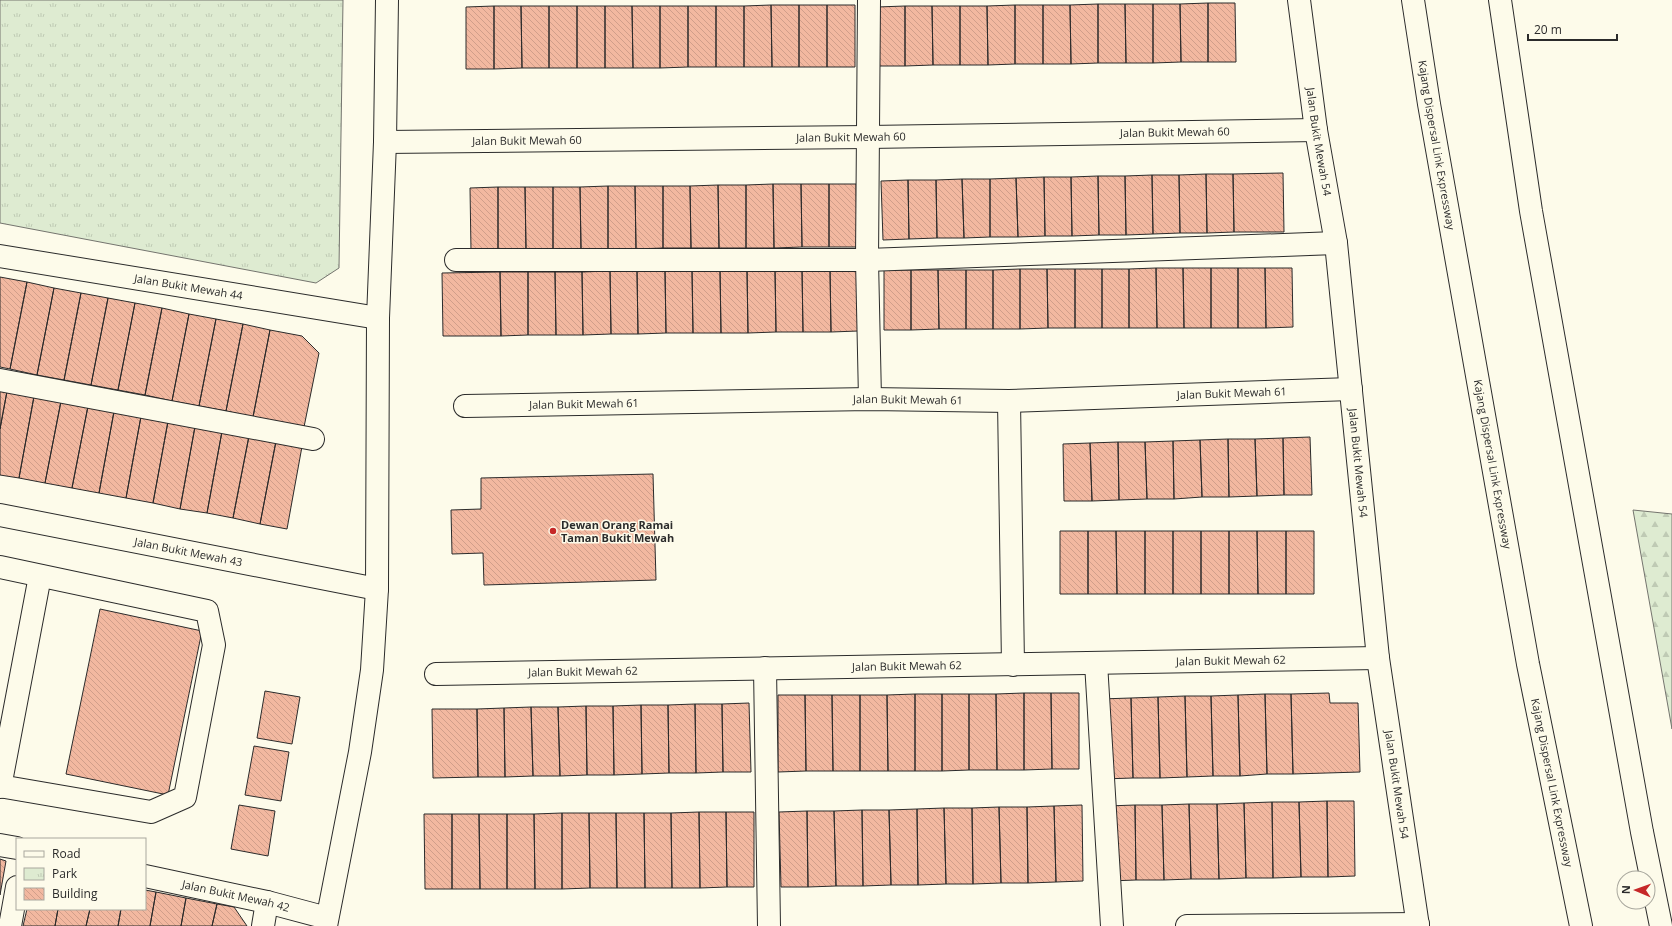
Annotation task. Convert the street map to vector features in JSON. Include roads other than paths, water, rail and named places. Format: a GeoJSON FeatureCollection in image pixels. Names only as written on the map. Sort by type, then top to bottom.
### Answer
{"type":"FeatureCollection","features":[{"type":"Feature","properties":{"kind":"main road"},"geometry":{"type":"LineString","coordinates":[[326,922],[360,752],[372,670],[377,589],[378,318],[385,142],[387,0]]}},
{"type":"Feature","properties":{"kind":"main road"},"geometry":{"type":"LineString","coordinates":[[869,0],[867,260],[870,399]]}},
{"type":"Feature","properties":{"kind":"main road","name":"Jalan Bukit Mewah 54"},"geometry":{"type":"LineString","coordinates":[[1299,0],[1316,130],[1336,243],[1352,389],[1378,658],[1418,925]]}},
{"type":"Feature","properties":{"kind":"main road","name":"Kajang Dispersal Link Expressway"},"geometry":{"type":"LineString","coordinates":[[1413,0],[1430,112],[1527,656],[1582,926]]}},
{"type":"Feature","properties":{"kind":"main road"},"geometry":{"type":"LineString","coordinates":[[1500,0],[1531,211],[1642,832],[1661,926]]}},
{"type":"Feature","properties":{"kind":"main road","name":"Jalan Bukit Mewah 60"},"geometry":{"type":"LineString","coordinates":[[385,142],[868,137],[1316,130]]}},
{"type":"Feature","properties":{"kind":"main road"},"geometry":{"type":"LineString","coordinates":[[456,260],[867,260],[1336,243]]}},
{"type":"Feature","properties":{"kind":"main road","name":"Jalan Bukit Mewah 44"},"geometry":{"type":"LineString","coordinates":[[0,256],[378,318]]}},
{"type":"Feature","properties":{"kind":"main road"},"geometry":{"type":"LineString","coordinates":[[0,380],[313,439]]}},
{"type":"Feature","properties":{"kind":"main road","name":"Jalan Bukit Mewah 61"},"geometry":{"type":"LineString","coordinates":[[465,406],[870,399],[1008,401],[1352,389]]}},
{"type":"Feature","properties":{"kind":"main road"},"geometry":{"type":"LineString","coordinates":[[1008,401],[1013,665]]}},
{"type":"Feature","properties":{"kind":"main road","name":"Jalan Bukit Mewah 43"},"geometry":{"type":"LineString","coordinates":[[0,515],[377,589]]}},
{"type":"Feature","properties":{"kind":"main road"},"geometry":{"type":"LineString","coordinates":[[0,567],[207,611],[214,645],[185,797],[151,812],[0,787],[40,576]]}},
{"type":"Feature","properties":{"kind":"main road","name":"Jalan Bukit Mewah 62"},"geometry":{"type":"LineString","coordinates":[[436,674],[1378,658]]}},
{"type":"Feature","properties":{"kind":"main road"},"geometry":{"type":"LineString","coordinates":[[1096,663],[1112,926]]}},
{"type":"Feature","properties":{"kind":"main road"},"geometry":{"type":"LineString","coordinates":[[765,668],[769,926]]}},
{"type":"Feature","properties":{"kind":"main road"},"geometry":{"type":"LineString","coordinates":[[0,845],[16,848]]}},
{"type":"Feature","properties":{"kind":"main road","name":"Jalan Bukit Mewah 42"},"geometry":{"type":"LineString","coordinates":[[146,876],[267,902],[326,922]]}},
{"type":"Feature","properties":{"kind":"main road"},"geometry":{"type":"LineString","coordinates":[[10,926],[16,893]]}},
{"type":"Feature","properties":{"kind":"main road"},"geometry":{"type":"LineString","coordinates":[[263,926],[267,902]]}},
{"type":"Feature","properties":{"kind":"main road"},"geometry":{"type":"LineString","coordinates":[[1187,926],[1418,925]]}},
{"type":"Feature","properties":{"kind":"place","name":"Dewan Orang Ramai Taman Bukit Mewah"},"geometry":{"type":"Point","coordinates":[553,531]}}]}
